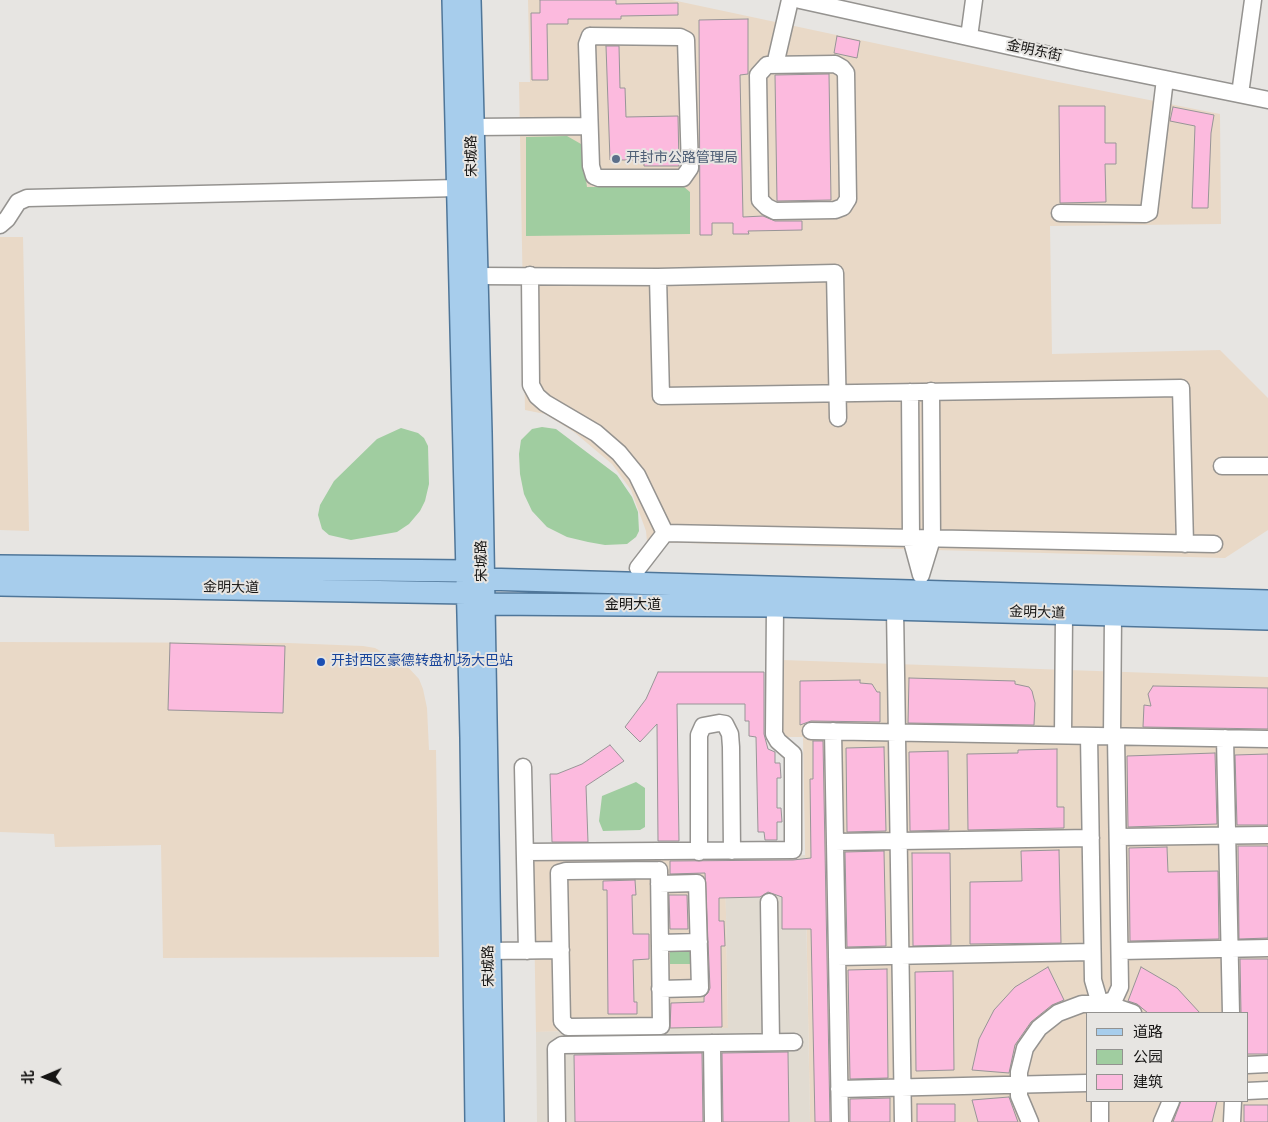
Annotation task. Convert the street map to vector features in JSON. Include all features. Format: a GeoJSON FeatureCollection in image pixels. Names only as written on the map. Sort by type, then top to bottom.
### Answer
{"type":"FeatureCollection","features":[{"type":"Feature","properties":{"kind":"main road","name":"宋城路"},"geometry":{"type":"LineString","coordinates":[[453,0],[458,188],[475,575]]}},
{"type":"Feature","properties":{"kind":"main road","name":"宋城路"},"geometry":{"type":"LineString","coordinates":[[470,0],[476,276],[475,599],[471,738],[476,1122]]}},
{"type":"Feature","properties":{"kind":"main road","name":"金明大道"},"geometry":{"type":"LineString","coordinates":[[0,566],[920,584],[1268,601]]}},
{"type":"Feature","properties":{"kind":"main road","name":"金明大道"},"geometry":{"type":"LineString","coordinates":[[0,585],[1268,619]]}},
{"type":"Feature","properties":{"kind":"main road","name":"宋城路"},"geometry":{"type":"LineString","coordinates":[[475,599],[490,951],[493,1122]]}},
{"type":"Feature","properties":{"kind":"street"},"geometry":{"type":"LineString","coordinates":[[775,65],[790,0]]}},
{"type":"Feature","properties":{"kind":"street","name":"金明东街"},"geometry":{"type":"LineString","coordinates":[[800,0],[850,5],[969,37],[1268,100]]}},
{"type":"Feature","properties":{"kind":"street"},"geometry":{"type":"LineString","coordinates":[[969,37],[974,0]]}},
{"type":"Feature","properties":{"kind":"street"},"geometry":{"type":"LineString","coordinates":[[1240,94],[1253,0]]}},
{"type":"Feature","properties":{"kind":"street"},"geometry":{"type":"LineString","coordinates":[[590,36],[680,37],[686,40],[690,168],[683,178],[599,178],[594,176],[591,166],[590,126],[587,44],[590,36]]}},
{"type":"Feature","properties":{"kind":"street"},"geometry":{"type":"LineString","coordinates":[[835,64],[846,73],[848,199],[843,207],[835,210],[775,211],[767,207],[760,200],[758,75],[767,65],[775,65],[835,64]]}},
{"type":"Feature","properties":{"kind":"street"},"geometry":{"type":"LineString","coordinates":[[1060,213],[1145,214],[1149,212],[1165,79]]}},
{"type":"Feature","properties":{"kind":"street"},"geometry":{"type":"LineString","coordinates":[[472,127],[590,126]]}},
{"type":"Feature","properties":{"kind":"street"},"geometry":{"type":"LineString","coordinates":[[0,225],[7,219],[18,202],[27,198],[458,188]]}},
{"type":"Feature","properties":{"kind":"street"},"geometry":{"type":"LineString","coordinates":[[476,276],[658,277],[836,273],[838,418]]}},
{"type":"Feature","properties":{"kind":"street"},"geometry":{"type":"LineString","coordinates":[[530,275],[531,385],[537,396],[545,403],[596,433],[619,453],[637,475],[665,534]]}},
{"type":"Feature","properties":{"kind":"street"},"geometry":{"type":"LineString","coordinates":[[658,277],[661,396],[1182,388],[1185,544]]}},
{"type":"Feature","properties":{"kind":"street"},"geometry":{"type":"LineString","coordinates":[[920,584],[932,539],[931,391]]}},
{"type":"Feature","properties":{"kind":"street"},"geometry":{"type":"LineString","coordinates":[[910,392],[912,538],[920,584]]}},
{"type":"Feature","properties":{"kind":"street"},"geometry":{"type":"LineString","coordinates":[[1222,466],[1268,466]]}},
{"type":"Feature","properties":{"kind":"street"},"geometry":{"type":"LineString","coordinates":[[665,534],[1214,544]]}},
{"type":"Feature","properties":{"kind":"street"},"geometry":{"type":"LineString","coordinates":[[638,568],[665,534]]}},
{"type":"Feature","properties":{"kind":"street"},"geometry":{"type":"LineString","coordinates":[[525,852],[793,850],[793,754],[778,741],[774,734],[775,606]]}},
{"type":"Feature","properties":{"kind":"street"},"geometry":{"type":"LineString","coordinates":[[896,609],[896,732],[903,1122]]}},
{"type":"Feature","properties":{"kind":"street"},"geometry":{"type":"LineString","coordinates":[[1063,735],[1064,615]]}},
{"type":"Feature","properties":{"kind":"street"},"geometry":{"type":"LineString","coordinates":[[1100,1008],[1114,1000],[1120,987],[1113,616]]}},
{"type":"Feature","properties":{"kind":"street"},"geometry":{"type":"LineString","coordinates":[[699,852],[699,735],[703,726],[711,723],[725,724],[730,734],[732,851]]}},
{"type":"Feature","properties":{"kind":"street"},"geometry":{"type":"LineString","coordinates":[[811,731],[1268,739]]}},
{"type":"Feature","properties":{"kind":"street"},"geometry":{"type":"LineString","coordinates":[[834,731],[840,1122]]}},
{"type":"Feature","properties":{"kind":"street"},"geometry":{"type":"LineString","coordinates":[[1089,736],[1093,980],[1100,1008]]}},
{"type":"Feature","properties":{"kind":"street"},"geometry":{"type":"LineString","coordinates":[[1225,738],[1231,1012]]}},
{"type":"Feature","properties":{"kind":"street"},"geometry":{"type":"LineString","coordinates":[[523,767],[527,951]]}},
{"type":"Feature","properties":{"kind":"street"},"geometry":{"type":"LineString","coordinates":[[1118,837],[1268,835]]}},
{"type":"Feature","properties":{"kind":"street"},"geometry":{"type":"LineString","coordinates":[[835,842],[1091,838]]}},
{"type":"Feature","properties":{"kind":"street"},"geometry":{"type":"LineString","coordinates":[[659,870],[659,884],[660,1026],[568,1027],[562,1021],[559,873],[566,871],[659,870]]}},
{"type":"Feature","properties":{"kind":"street"},"geometry":{"type":"LineString","coordinates":[[659,884],[697,883],[700,988],[660,989]]}},
{"type":"Feature","properties":{"kind":"street"},"geometry":{"type":"LineString","coordinates":[[769,902],[771,1042]]}},
{"type":"Feature","properties":{"kind":"street"},"geometry":{"type":"LineString","coordinates":[[660,943],[699,942]]}},
{"type":"Feature","properties":{"kind":"street"},"geometry":{"type":"LineString","coordinates":[[1120,951],[1268,948]]}},
{"type":"Feature","properties":{"kind":"street"},"geometry":{"type":"LineString","coordinates":[[490,951],[560,950]]}},
{"type":"Feature","properties":{"kind":"street"},"geometry":{"type":"LineString","coordinates":[[837,957],[1092,952]]}},
{"type":"Feature","properties":{"kind":"street"},"geometry":{"type":"LineString","coordinates":[[1030,1122],[1022,1107],[1018,1084],[1021,1060],[1038,1028],[1053,1016],[1070,1008],[1119,1007],[1131,1012]]}},
{"type":"Feature","properties":{"kind":"street"},"geometry":{"type":"LineString","coordinates":[[557,1122],[556,1049],[562,1046],[794,1042]]}},
{"type":"Feature","properties":{"kind":"street"},"geometry":{"type":"LineString","coordinates":[[712,1043],[713,1122]]}},
{"type":"Feature","properties":{"kind":"street"},"geometry":{"type":"LineString","coordinates":[[1248,1065],[1268,1064]]}},
{"type":"Feature","properties":{"kind":"street"},"geometry":{"type":"LineString","coordinates":[[839,1089],[1086,1083]]}},
{"type":"Feature","properties":{"kind":"street"},"geometry":{"type":"LineString","coordinates":[[1248,1091],[1268,1090]]}},
{"type":"Feature","properties":{"kind":"street"},"geometry":{"type":"LineString","coordinates":[[1100,1102],[1100,1122]]}},
{"type":"Feature","properties":{"kind":"street"},"geometry":{"type":"LineString","coordinates":[[1162,1122],[1171,1102]]}},
{"type":"Feature","properties":{"kind":"street"},"geometry":{"type":"LineString","coordinates":[[1232,1102],[1232,1122]]}},
{"type":"Feature","properties":{"kind":"shaded area"},"geometry":{"type":"Polygon","coordinates":[[[528,0],[672,0],[1048,80],[1220,114],[1221,224],[1050,226],[1052,354],[1220,350],[1268,398],[1268,530],[1225,558],[647,542],[646,531],[631,490],[612,464],[574,432],[545,414],[525,410],[519,82],[530,82],[528,0]]]}},
{"type":"Feature","properties":{"kind":"shaded area"},"geometry":{"type":"Polygon","coordinates":[[[0,237],[23,237],[29,531],[0,530],[0,237]]]}},
{"type":"Feature","properties":{"kind":"shaded area"},"geometry":{"type":"Polygon","coordinates":[[[0,642],[288,643],[363,646],[375,648],[406,665],[419,679],[423,689],[427,708],[429,750],[436,750],[439,957],[163,958],[161,845],[55,847],[54,834],[0,832],[0,642]]]}},
{"type":"Feature","properties":{"kind":"shaded area"},"geometry":{"type":"Polygon","coordinates":[[[782,660],[1268,677],[1268,1122],[810,1122],[803,737],[783,737],[782,660]]]}},
{"type":"Feature","properties":{"kind":"shaded area"},"geometry":{"type":"Polygon","coordinates":[[[805,855],[810,1122],[537,1122],[536,1032],[728,1028],[725,856],[805,855]]]}},
{"type":"Feature","properties":{"kind":"shaded area"},"geometry":{"type":"Polygon","coordinates":[[[725,856],[728,1028],[536,1032],[533,859],[725,856]]]}},
{"type":"Feature","properties":{"kind":"green space"},"geometry":{"type":"Polygon","coordinates":[[[567,136],[581,144],[587,187],[684,187],[690,192],[690,234],[526,236],[526,137],[567,136]]]}},
{"type":"Feature","properties":{"kind":"green space"},"geometry":{"type":"Polygon","coordinates":[[[542,427],[556,429],[617,475],[632,497],[638,512],[639,531],[636,537],[627,544],[605,545],[567,537],[547,527],[532,511],[524,494],[519,454],[521,440],[532,429],[542,427]]]}},
{"type":"Feature","properties":{"kind":"green space"},"geometry":{"type":"Polygon","coordinates":[[[401,428],[418,433],[424,438],[428,446],[429,484],[425,501],[420,511],[409,524],[397,532],[351,540],[329,535],[322,529],[318,515],[320,505],[334,481],[377,439],[401,428]]]}},
{"type":"Feature","properties":{"kind":"green space"},"geometry":{"type":"Polygon","coordinates":[[[636,782],[645,788],[645,827],[640,830],[603,831],[599,821],[602,796],[636,782]]]}},
{"type":"Feature","properties":{"kind":"green space"},"geometry":{"type":"Polygon","coordinates":[[[693,951],[694,964],[670,964],[670,952],[693,951]]]}},
{"type":"Feature","properties":{"kind":"building"},"geometry":{"type":"Polygon","coordinates":[[[540,0],[616,0],[616,4],[678,3],[678,15],[621,16],[621,19],[568,19],[568,24],[547,24],[548,80],[532,80],[531,13],[540,13],[540,0]]]}},
{"type":"Feature","properties":{"kind":"building"},"geometry":{"type":"Polygon","coordinates":[[[748,19],[748,74],[740,75],[743,217],[763,216],[775,221],[802,221],[802,230],[748,231],[749,234],[733,234],[733,223],[712,223],[712,235],[700,235],[699,20],[748,19]]]}},
{"type":"Feature","properties":{"kind":"building"},"geometry":{"type":"Polygon","coordinates":[[[837,36],[860,41],[857,58],[834,53],[837,36]]]}},
{"type":"Feature","properties":{"kind":"building"},"geometry":{"type":"Polygon","coordinates":[[[606,46],[619,46],[620,88],[625,88],[626,117],[678,116],[679,166],[644,166],[644,160],[610,160],[606,46]]]}},
{"type":"Feature","properties":{"kind":"building"},"geometry":{"type":"Polygon","coordinates":[[[829,74],[831,200],[777,201],[775,75],[829,74]]]}},
{"type":"Feature","properties":{"kind":"building"},"geometry":{"type":"Polygon","coordinates":[[[1059,106],[1105,106],[1105,143],[1116,143],[1116,164],[1105,164],[1106,202],[1060,203],[1059,106]]]}},
{"type":"Feature","properties":{"kind":"building"},"geometry":{"type":"Polygon","coordinates":[[[1173,107],[1214,115],[1211,133],[1208,208],[1192,208],[1195,126],[1170,121],[1173,107]]]}},
{"type":"Feature","properties":{"kind":"building"},"geometry":{"type":"Polygon","coordinates":[[[170,643],[285,646],[283,713],[168,710],[170,643]]]}},
{"type":"Feature","properties":{"kind":"building"},"geometry":{"type":"Polygon","coordinates":[[[658,672],[764,672],[764,734],[768,749],[775,752],[775,763],[780,763],[781,778],[777,778],[777,808],[781,808],[782,822],[777,822],[777,840],[765,840],[764,832],[758,832],[756,737],[749,736],[749,721],[745,721],[745,704],[677,704],[679,841],[658,841],[657,724],[640,742],[625,727],[646,699],[658,672]]]}},
{"type":"Feature","properties":{"kind":"building"},"geometry":{"type":"Polygon","coordinates":[[[909,678],[1015,681],[1015,684],[1029,687],[1032,691],[1035,703],[1034,725],[908,723],[909,678]]]}},
{"type":"Feature","properties":{"kind":"building"},"geometry":{"type":"Polygon","coordinates":[[[860,680],[860,683],[872,684],[877,692],[880,692],[880,722],[811,721],[800,725],[800,681],[860,680]]]}},
{"type":"Feature","properties":{"kind":"building"},"geometry":{"type":"Polygon","coordinates":[[[1153,686],[1268,688],[1268,729],[1143,727],[1144,705],[1151,706],[1148,694],[1153,686]]]}},
{"type":"Feature","properties":{"kind":"building"},"geometry":{"type":"Polygon","coordinates":[[[813,741],[823,741],[830,1122],[815,1122],[811,929],[782,929],[782,897],[768,892],[760,897],[719,898],[719,921],[724,921],[725,946],[721,946],[722,1027],[670,1028],[671,1003],[704,1002],[704,997],[710,988],[705,873],[670,874],[670,861],[793,860],[811,858],[810,779],[813,779],[813,741]]]}},
{"type":"Feature","properties":{"kind":"building"},"geometry":{"type":"Polygon","coordinates":[[[610,745],[624,761],[586,786],[588,842],[552,842],[550,774],[557,774],[582,764],[610,745]]]}},
{"type":"Feature","properties":{"kind":"building"},"geometry":{"type":"Polygon","coordinates":[[[884,747],[886,831],[847,832],[846,748],[884,747]]]}},
{"type":"Feature","properties":{"kind":"building"},"geometry":{"type":"Polygon","coordinates":[[[1057,749],[1057,807],[1064,807],[1064,828],[968,830],[967,754],[1018,753],[1018,750],[1057,749]]]}},
{"type":"Feature","properties":{"kind":"building"},"geometry":{"type":"Polygon","coordinates":[[[948,751],[949,830],[910,831],[909,752],[948,751]]]}},
{"type":"Feature","properties":{"kind":"building"},"geometry":{"type":"Polygon","coordinates":[[[1215,753],[1217,824],[1128,827],[1127,756],[1215,753]]]}},
{"type":"Feature","properties":{"kind":"building"},"geometry":{"type":"Polygon","coordinates":[[[1268,754],[1268,825],[1237,825],[1235,755],[1268,754]]]}},
{"type":"Feature","properties":{"kind":"building"},"geometry":{"type":"Polygon","coordinates":[[[1238,846],[1268,846],[1268,938],[1239,939],[1238,846]]]}},
{"type":"Feature","properties":{"kind":"building"},"geometry":{"type":"Polygon","coordinates":[[[1167,847],[1168,872],[1218,871],[1219,939],[1130,941],[1129,848],[1167,847]]]}},
{"type":"Feature","properties":{"kind":"building"},"geometry":{"type":"Polygon","coordinates":[[[1059,850],[1061,943],[970,944],[970,882],[1022,881],[1021,851],[1059,850]]]}},
{"type":"Feature","properties":{"kind":"building"},"geometry":{"type":"Polygon","coordinates":[[[884,851],[886,946],[847,947],[845,852],[884,851]]]}},
{"type":"Feature","properties":{"kind":"building"},"geometry":{"type":"Polygon","coordinates":[[[912,853],[950,853],[951,945],[913,946],[912,853]]]}},
{"type":"Feature","properties":{"kind":"building"},"geometry":{"type":"Polygon","coordinates":[[[635,880],[636,895],[632,895],[633,934],[649,934],[649,959],[633,960],[634,1002],[637,1002],[637,1014],[608,1014],[607,890],[603,890],[603,881],[635,880]]]}},
{"type":"Feature","properties":{"kind":"building"},"geometry":{"type":"Polygon","coordinates":[[[669,895],[687,895],[688,929],[670,929],[669,895]]]}},
{"type":"Feature","properties":{"kind":"building"},"geometry":{"type":"Polygon","coordinates":[[[1240,959],[1268,959],[1268,1054],[1248,1054],[1248,1012],[1241,1012],[1240,959]]]}},
{"type":"Feature","properties":{"kind":"building"},"geometry":{"type":"Polygon","coordinates":[[[1048,967],[1064,1000],[1052,1005],[1031,1022],[1015,1045],[1009,1073],[972,1070],[979,1039],[994,1010],[1015,987],[1048,967]]]}},
{"type":"Feature","properties":{"kind":"building"},"geometry":{"type":"Polygon","coordinates":[[[1141,967],[1177,988],[1199,1012],[1147,1012],[1137,1004],[1128,1001],[1141,967]]]}},
{"type":"Feature","properties":{"kind":"building"},"geometry":{"type":"Polygon","coordinates":[[[887,969],[888,1078],[850,1079],[848,970],[887,969]]]}},
{"type":"Feature","properties":{"kind":"building"},"geometry":{"type":"Polygon","coordinates":[[[953,971],[954,1070],[916,1071],[915,972],[953,971]]]}},
{"type":"Feature","properties":{"kind":"building"},"geometry":{"type":"Polygon","coordinates":[[[788,1052],[789,1122],[723,1122],[722,1053],[788,1052]]]}},
{"type":"Feature","properties":{"kind":"building"},"geometry":{"type":"Polygon","coordinates":[[[702,1053],[703,1122],[575,1122],[574,1055],[702,1053]]]}},
{"type":"Feature","properties":{"kind":"building"},"geometry":{"type":"Polygon","coordinates":[[[1009,1097],[1018,1122],[978,1122],[972,1100],[1009,1097]]]}},
{"type":"Feature","properties":{"kind":"building"},"geometry":{"type":"Polygon","coordinates":[[[890,1098],[890,1122],[850,1122],[850,1099],[890,1098]]]}},
{"type":"Feature","properties":{"kind":"building"},"geometry":{"type":"Polygon","coordinates":[[[1181,1102],[1217,1102],[1212,1122],[1173,1122],[1181,1102]]]}},
{"type":"Feature","properties":{"kind":"building"},"geometry":{"type":"Polygon","coordinates":[[[917,1104],[955,1104],[955,1122],[917,1122],[917,1104]]]}},
{"type":"Feature","properties":{"kind":"building"},"geometry":{"type":"Polygon","coordinates":[[[1244,1105],[1268,1105],[1268,1122],[1244,1122],[1244,1105]]]}},
{"type":"Feature","properties":{"kind":"place","name":"开封市公路管理局"},"geometry":{"type":"Point","coordinates":[616,159]}},
{"type":"Feature","properties":{"kind":"place","name":"开封西区豪德转盘机场大巴站"},"geometry":{"type":"Point","coordinates":[321,662]}}]}
